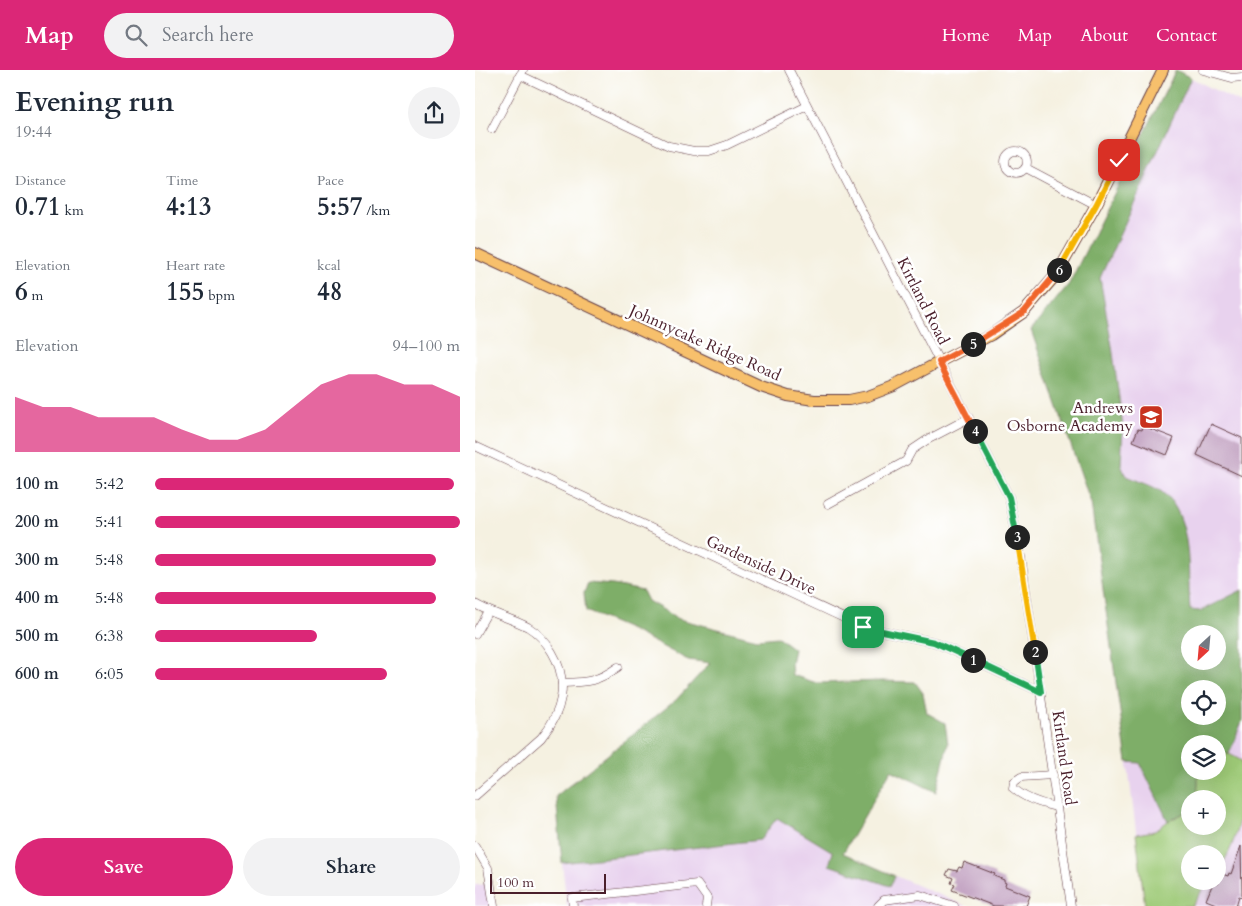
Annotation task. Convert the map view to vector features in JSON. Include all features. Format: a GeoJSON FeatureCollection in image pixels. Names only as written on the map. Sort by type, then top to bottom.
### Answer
{"type":"FeatureCollection","features":[{"type":"Feature","properties":{"kind":"main road","name":"Johnnycake Ridge Road"},"geometry":{"type":"LineString","coordinates":[[475,253],[761,387],[788,396],[814,400],[849,400],[868,396],[894,386],[991,335],[1024,312],[1057,274],[1096,205],[1163,70]]}},
{"type":"Feature","properties":{"kind":"street","name":"Kirtland Road"},"geometry":{"type":"LineString","coordinates":[[789,70],[1009,497],[1021,557],[1071,906]]}},
{"type":"Feature","properties":{"kind":"street"},"geometry":{"type":"LineString","coordinates":[[1203,70],[1232,78],[1242,77]]}},
{"type":"Feature","properties":{"kind":"street"},"geometry":{"type":"LineString","coordinates":[[492,129],[521,73],[669,146],[694,151],[709,151],[727,145],[807,106]]}},
{"type":"Feature","properties":{"kind":"street"},"geometry":{"type":"LineString","coordinates":[[1026,168],[1096,205]]}},
{"type":"Feature","properties":{"kind":"street"},"geometry":{"type":"LineString","coordinates":[[828,504],[906,461],[912,450],[969,418]]}},
{"type":"Feature","properties":{"kind":"street","name":"Gardenside Drive"},"geometry":{"type":"LineString","coordinates":[[475,446],[863,627],[934,642],[1041,692]]}},
{"type":"Feature","properties":{"kind":"street"},"geometry":{"type":"LineString","coordinates":[[475,604],[528,627],[542,638],[555,657],[561,671],[562,683],[561,700],[557,714],[550,727],[541,738],[475,796]]}},
{"type":"Feature","properties":{"kind":"street"},"geometry":{"type":"LineString","coordinates":[[475,634],[488,611]]}},
{"type":"Feature","properties":{"kind":"street"},"geometry":{"type":"LineString","coordinates":[[562,683],[594,681],[618,667]]}},
{"type":"Feature","properties":{"kind":"street"},"geometry":{"type":"LineString","coordinates":[[1053,775],[1021,776],[1014,782],[1013,788],[1031,799],[1057,807]]}},
{"type":"Feature","properties":{"kind":"street"},"geometry":{"type":"LineString","coordinates":[[475,846],[491,877],[494,906]]}},
{"type":"Feature","properties":{"kind":"street"},"geometry":{"type":"LineString","coordinates":[[573,906],[572,898],[697,884],[707,898],[706,906]]}},
{"type":"Feature","properties":{"kind":"street"},"geometry":{"type":"LineString","coordinates":[[877,906],[884,900],[920,895],[955,906]]}},
{"type":"Feature","properties":{"kind":"shaded area","name":"Andrews Osborne Academy"},"geometry":{"type":"Polygon","coordinates":[[[1176,70],[1242,104],[1242,906],[1145,906],[1124,733],[1091,503],[1031,330],[1069,284],[1176,70]]]}},
{"type":"Feature","properties":{"kind":"shaded area"},"geometry":{"type":"Polygon","coordinates":[[[777,818],[833,852],[829,865],[890,886],[895,876],[966,906],[567,906],[562,863],[760,840],[777,818]]]}},
{"type":"Feature","properties":{"kind":"shaded area"},"geometry":{"type":"Polygon","coordinates":[[[489,884],[491,906],[475,906],[475,885],[489,884]]]}},
{"type":"Feature","properties":{"kind":"green space"},"geometry":{"type":"Polygon","coordinates":[[[1176,70],[1191,78],[1100,278],[1123,427],[1121,465],[1126,476],[1162,492],[1172,503],[1179,516],[1187,546],[1190,610],[1200,611],[1242,590],[1242,721],[1229,754],[1226,754],[1226,735],[1181,735],[1181,780],[1198,780],[1198,790],[1181,790],[1181,814],[1168,821],[1140,763],[1127,762],[1091,503],[1031,330],[1069,284],[1176,70]]]}},
{"type":"Feature","properties":{"kind":"green space"},"geometry":{"type":"Polygon","coordinates":[[[588,583],[613,585],[643,591],[648,601],[679,619],[757,639],[778,637],[794,649],[791,663],[792,675],[817,683],[915,682],[923,693],[927,713],[945,723],[948,744],[936,792],[891,770],[843,853],[895,876],[890,886],[829,865],[833,852],[777,818],[760,840],[562,863],[556,796],[676,700],[710,663],[688,660],[631,630],[586,611],[584,593],[588,583]]]}},
{"type":"Feature","properties":{"kind":"green space"},"geometry":{"type":"Polygon","coordinates":[[[1226,754],[1242,761],[1242,791],[1236,832],[1226,858],[1226,845],[1181,845],[1181,890],[1202,890],[1192,906],[1145,906],[1136,834],[1155,831],[1181,814],[1181,835],[1226,835],[1226,790],[1198,790],[1198,780],[1226,780],[1226,754]]]}},
{"type":"Feature","properties":{"kind":"building"},"geometry":{"type":"Polygon","coordinates":[[[1211,424],[1242,438],[1242,476],[1197,455],[1211,424]]]}},
{"type":"Feature","properties":{"kind":"building"},"geometry":{"type":"Polygon","coordinates":[[[1143,426],[1174,438],[1167,455],[1133,441],[1138,429],[1142,430],[1143,426]]]}},
{"type":"Feature","properties":{"kind":"building"},"geometry":{"type":"Polygon","coordinates":[[[1241,846],[1242,897],[1239,896],[1236,906],[1221,906],[1206,900],[1210,890],[1226,890],[1226,875],[1231,874],[1241,846]]]}},
{"type":"Feature","properties":{"kind":"building"},"geometry":{"type":"Polygon","coordinates":[[[964,862],[995,874],[994,876],[1004,880],[1005,886],[1030,896],[1026,906],[994,906],[952,890],[955,884],[951,883],[953,878],[946,875],[949,869],[957,871],[959,867],[962,868],[964,862]]]}},
{"type":"Feature","properties":{"kind":"place","name":"Andrews Osborne Academy"},"geometry":{"type":"Point","coordinates":[1151,417]}},
{"type":"Feature","properties":{"kind":"route"},"geometry":{"type":"LineString","coordinates":[[863,627],[934,642],[1041,692],[1021,557],[1009,497],[939,362],[991,335],[1024,312],[1057,274],[1119,160]]}}]}
